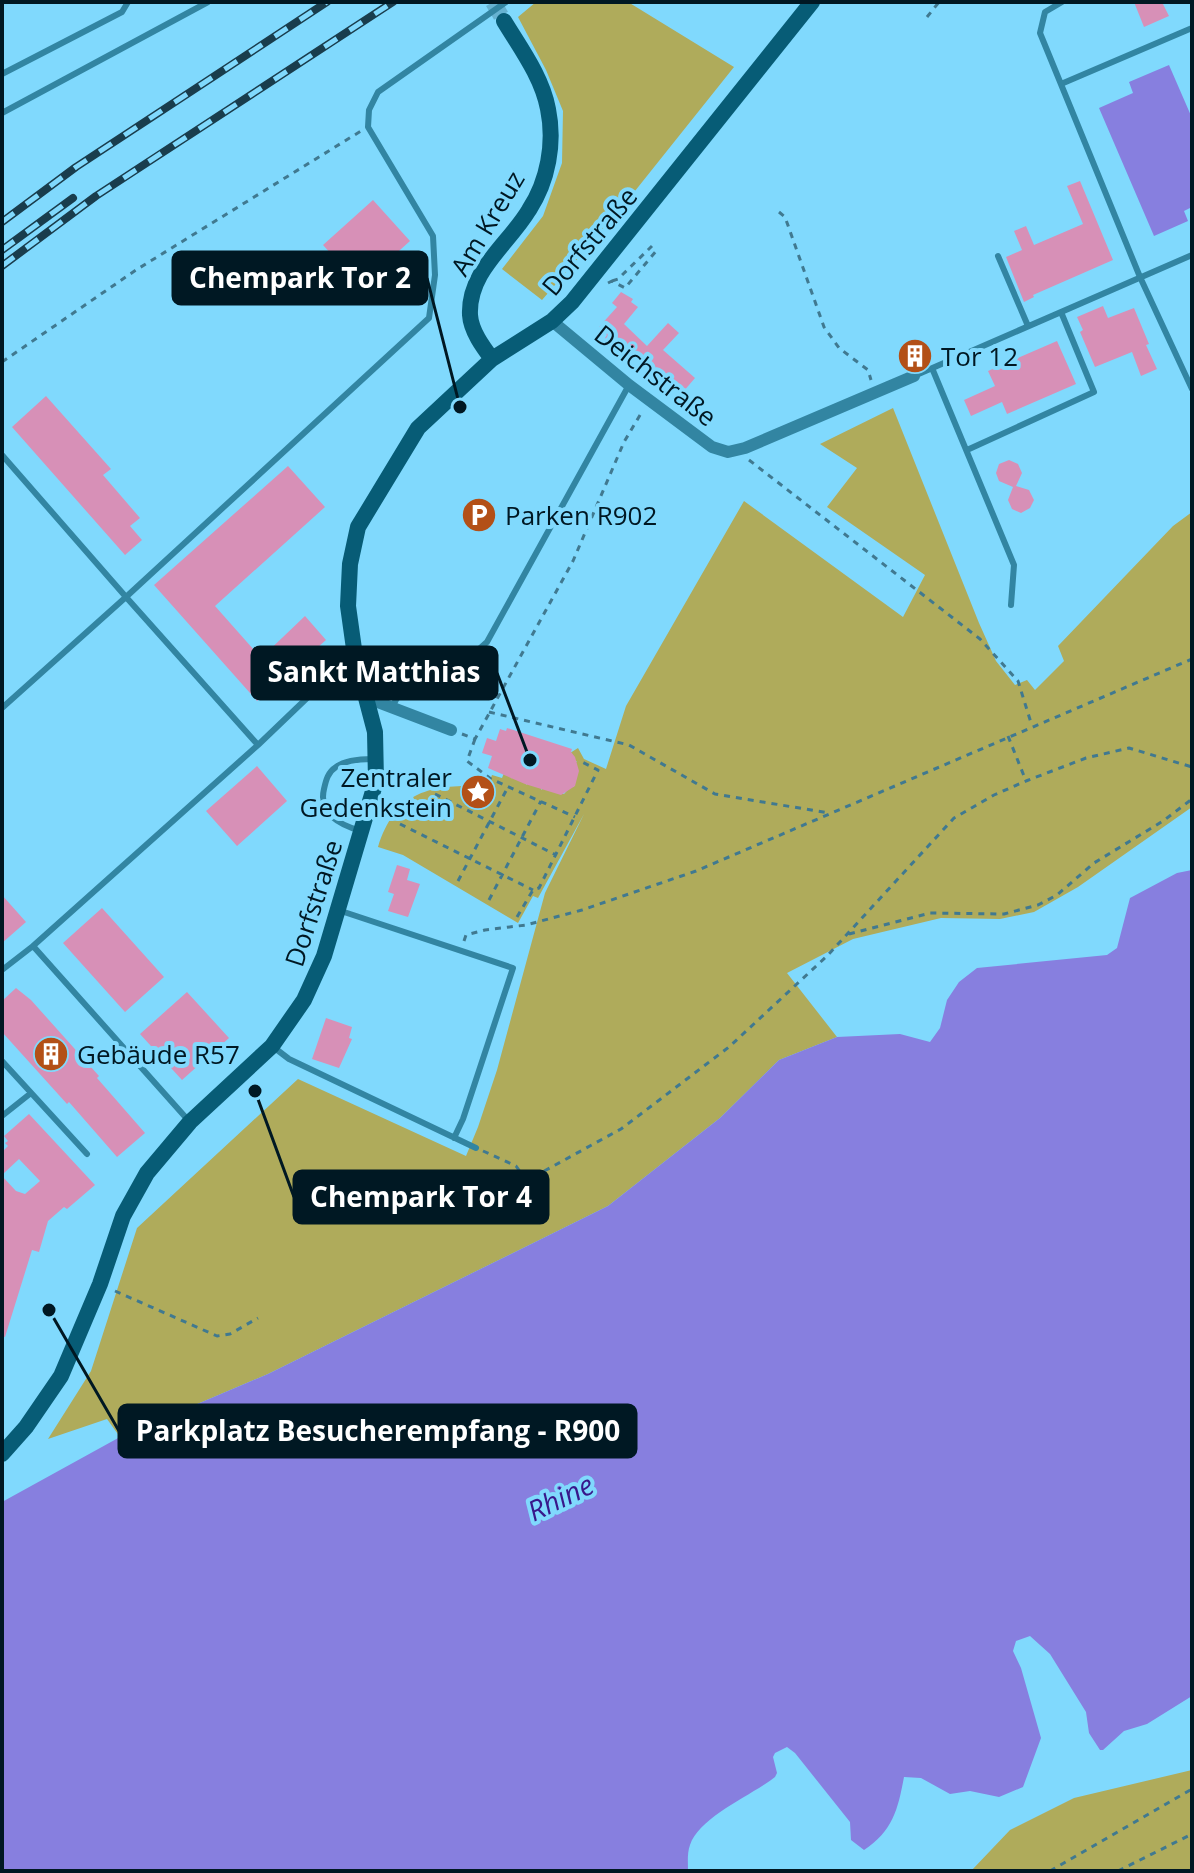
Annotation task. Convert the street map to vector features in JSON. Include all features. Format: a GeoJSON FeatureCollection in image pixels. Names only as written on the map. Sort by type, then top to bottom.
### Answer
{"type":"FeatureCollection","features":[{"type":"Feature","properties":{"kind":"street","name":"Dorfstraße"},"geometry":{"type":"LineString","coordinates":[[2,1454],[26,1427],[61,1376],[100,1284],[123,1216],[147,1173],[190,1122],[272,1046],[304,1000],[324,956],[376,781],[375,732],[355,656],[348,606],[350,564],[358,527],[418,428],[492,359],[552,321],[594,277],[812,2]]}},
{"type":"Feature","properties":{"kind":"street","name":"Am Kreuz"},"geometry":{"type":"LineString","coordinates":[[492,359],[479,340],[470,318],[472,291],[481,272],[529,211],[540,190],[551,138],[548,108],[540,84],[504,21]]}},
{"type":"Feature","properties":{"kind":"street","name":"Deichstraße"},"geometry":{"type":"LineString","coordinates":[[552,321],[629,385],[712,447],[728,452],[745,448]]}},
{"type":"Feature","properties":{"kind":"street"},"geometry":{"type":"LineString","coordinates":[[745,448],[914,376]]}},
{"type":"Feature","properties":{"kind":"street"},"geometry":{"type":"LineString","coordinates":[[367,698],[451,730]]}},
{"type":"Feature","properties":{"kind":"lane"},"geometry":{"type":"LineString","coordinates":[[2,74],[122,12],[128,2]]}},
{"type":"Feature","properties":{"kind":"lane"},"geometry":{"type":"LineString","coordinates":[[2,113],[208,2]]}},
{"type":"Feature","properties":{"kind":"lane"},"geometry":{"type":"LineString","coordinates":[[2,708],[429,318],[435,275],[433,236],[368,127],[369,110],[378,92],[506,2]]}},
{"type":"Feature","properties":{"kind":"lane"},"geometry":{"type":"LineString","coordinates":[[1062,2],[1045,12],[1040,33],[1140,277],[1192,389]]}},
{"type":"Feature","properties":{"kind":"lane"},"geometry":{"type":"LineString","coordinates":[[1061,84],[1192,28]]}},
{"type":"Feature","properties":{"kind":"lane"},"geometry":{"type":"LineString","coordinates":[[914,376],[1192,255]]}},
{"type":"Feature","properties":{"kind":"lane"},"geometry":{"type":"LineString","coordinates":[[998,256],[1028,326]]}},
{"type":"Feature","properties":{"kind":"lane"},"geometry":{"type":"LineString","coordinates":[[967,450],[1094,392],[1061,312]]}},
{"type":"Feature","properties":{"kind":"lane"},"geometry":{"type":"LineString","coordinates":[[932,368],[1014,565],[1011,605]]}},
{"type":"Feature","properties":{"kind":"lane"},"geometry":{"type":"LineString","coordinates":[[392,707],[397,698],[432,684],[487,642],[629,385]]}},
{"type":"Feature","properties":{"kind":"lane"},"geometry":{"type":"LineString","coordinates":[[2,455],[258,745]]}},
{"type":"Feature","properties":{"kind":"lane"},"geometry":{"type":"LineString","coordinates":[[2,970],[33,946],[258,745],[330,676]]}},
{"type":"Feature","properties":{"kind":"lane"},"geometry":{"type":"LineString","coordinates":[[362,832],[342,826],[324,807],[322,799],[329,773],[338,765],[376,759]]}},
{"type":"Feature","properties":{"kind":"lane"},"geometry":{"type":"LineString","coordinates":[[338,910],[513,968],[454,1138]]}},
{"type":"Feature","properties":{"kind":"lane"},"geometry":{"type":"LineString","coordinates":[[33,946],[190,1122]]}},
{"type":"Feature","properties":{"kind":"lane"},"geometry":{"type":"LineString","coordinates":[[272,1046],[289,1059],[476,1148]]}},
{"type":"Feature","properties":{"kind":"lane"},"geometry":{"type":"LineString","coordinates":[[2,1061],[87,1154]]}},
{"type":"Feature","properties":{"kind":"lane"},"geometry":{"type":"LineString","coordinates":[[2,1116],[31,1093]]}},
{"type":"Feature","properties":{"kind":"path"},"geometry":{"type":"LineString","coordinates":[[927,17],[939,2]]}},
{"type":"Feature","properties":{"kind":"path"},"geometry":{"type":"LineString","coordinates":[[2,362],[136,270],[368,127]]}},
{"type":"Feature","properties":{"kind":"path"},"geometry":{"type":"LineString","coordinates":[[779,212],[785,217],[824,327],[839,348],[868,370],[876,391]]}},
{"type":"Feature","properties":{"kind":"path"},"geometry":{"type":"LineString","coordinates":[[594,277],[608,284],[618,279],[652,246]]}},
{"type":"Feature","properties":{"kind":"path"},"geometry":{"type":"LineString","coordinates":[[612,281],[625,288],[657,250]]}},
{"type":"Feature","properties":{"kind":"path"},"geometry":{"type":"LineString","coordinates":[[575,817],[491,779],[467,761],[489,712],[573,561],[624,442],[650,401]]}},
{"type":"Feature","properties":{"kind":"path"},"geometry":{"type":"LineString","coordinates":[[745,448],[750,462],[980,639],[1018,681],[1032,726]]}},
{"type":"Feature","properties":{"kind":"path"},"geometry":{"type":"LineString","coordinates":[[459,951],[466,935],[526,925],[582,910],[696,871],[1192,659]]}},
{"type":"Feature","properties":{"kind":"path"},"geometry":{"type":"LineString","coordinates":[[489,712],[629,745],[715,794],[829,813]]}},
{"type":"Feature","properties":{"kind":"path"},"geometry":{"type":"LineString","coordinates":[[451,730],[475,739]]}},
{"type":"Feature","properties":{"kind":"path"},"geometry":{"type":"LineString","coordinates":[[1008,736],[1026,781]]}},
{"type":"Feature","properties":{"kind":"path"},"geometry":{"type":"LineString","coordinates":[[460,1217],[621,1129],[729,1047],[845,935],[954,818],[1026,781],[1086,758],[1129,748],[1192,767]]}},
{"type":"Feature","properties":{"kind":"path"},"geometry":{"type":"LineString","coordinates":[[517,917],[533,890],[539,888],[598,770],[582,762]]}},
{"type":"Feature","properties":{"kind":"path"},"geometry":{"type":"LineString","coordinates":[[458,881],[508,787]]}},
{"type":"Feature","properties":{"kind":"path"},"geometry":{"type":"LineString","coordinates":[[435,794],[556,855]]}},
{"type":"Feature","properties":{"kind":"path"},"geometry":{"type":"LineString","coordinates":[[845,935],[930,913],[1004,914],[1020,911],[1057,895],[1094,863],[1163,821],[1192,799]]}},
{"type":"Feature","properties":{"kind":"path"},"geometry":{"type":"LineString","coordinates":[[489,900],[541,801]]}},
{"type":"Feature","properties":{"kind":"path"},"geometry":{"type":"LineString","coordinates":[[400,824],[533,890]]}},
{"type":"Feature","properties":{"kind":"path"},"geometry":{"type":"LineString","coordinates":[[476,1148],[516,1166],[525,1179]]}},
{"type":"Feature","properties":{"kind":"path"},"geometry":{"type":"LineString","coordinates":[[100,1284],[217,1336],[230,1334],[258,1318]]}},
{"type":"Feature","properties":{"kind":"path"},"geometry":{"type":"LineString","coordinates":[[1050,1871],[1192,1789]]}},
{"type":"Feature","properties":{"kind":"path"},"geometry":{"type":"LineString","coordinates":[[1118,1871],[1192,1834]]}},
{"type":"Feature","properties":{"kind":"shaded area"},"geometry":{"type":"Polygon","coordinates":[[[536,2],[628,2],[734,67],[619,211],[542,300],[502,269],[543,216],[562,163],[563,111],[518,17],[536,2]]]}},
{"type":"Feature","properties":{"kind":"shaded area"},"geometry":{"type":"Polygon","coordinates":[[[893,408],[979,623],[996,661],[1015,685],[1027,680],[1035,690],[1064,661],[1058,646],[1173,526],[1192,512],[1192,807],[1078,887],[1034,912],[1000,919],[941,918],[853,939],[787,973],[837,1037],[779,1060],[720,1118],[608,1206],[268,1374],[120,1437],[107,1419],[48,1439],[91,1371],[137,1228],[298,1079],[466,1156],[497,1070],[545,893],[584,814],[538,898],[533,896],[518,923],[403,855],[378,847],[386,827],[395,812],[420,794],[450,787],[488,786],[492,775],[502,778],[504,773],[511,779],[512,776],[527,782],[526,785],[529,782],[542,786],[541,790],[545,787],[564,794],[571,786],[574,787],[574,764],[577,761],[574,762],[570,753],[578,748],[584,759],[606,769],[626,706],[744,501],[903,617],[925,575],[827,507],[857,468],[820,444],[893,408]]]}},
{"type":"Feature","properties":{"kind":"shaded area"},"geometry":{"type":"Polygon","coordinates":[[[1192,1770],[1192,1871],[971,1871],[1010,1830],[1074,1798],[1192,1770]]]}},
{"type":"Feature","properties":{"kind":"water"},"geometry":{"type":"Polygon","coordinates":[[[1169,65],[1192,118],[1192,207],[1184,211],[1188,221],[1154,236],[1099,108],[1133,93],[1129,82],[1169,65]]]}},
{"type":"Feature","properties":{"kind":"water","name":"Rhine"},"geometry":{"type":"Polygon","coordinates":[[[1192,870],[1192,1696],[1147,1724],[1124,1731],[1100,1750],[1089,1733],[1086,1712],[1050,1654],[1030,1636],[1016,1641],[1013,1651],[1021,1668],[1041,1738],[1023,1787],[999,1797],[970,1791],[950,1794],[921,1778],[904,1777],[893,1818],[882,1835],[864,1850],[851,1840],[850,1822],[787,1747],[773,1757],[775,1777],[715,1816],[695,1835],[689,1848],[688,1871],[2,1871],[2,1502],[120,1437],[268,1374],[608,1206],[720,1118],[779,1060],[837,1037],[900,1034],[930,1042],[940,1028],[947,1000],[959,982],[977,968],[1107,955],[1117,948],[1130,898],[1177,873],[1192,870]]]}},
{"type":"Feature","properties":{"kind":"building"},"geometry":{"type":"Polygon","coordinates":[[[1134,2],[1162,2],[1169,16],[1144,27],[1134,2]]]}},
{"type":"Feature","properties":{"kind":"building"},"geometry":{"type":"Polygon","coordinates":[[[1080,181],[1113,260],[1033,295],[1024,302],[1006,257],[1022,250],[1014,231],[1026,226],[1034,245],[1083,224],[1067,186],[1080,181]]]}},
{"type":"Feature","properties":{"kind":"building"},"geometry":{"type":"Polygon","coordinates":[[[373,200],[410,241],[360,286],[323,245],[373,200]]]}},
{"type":"Feature","properties":{"kind":"building"},"geometry":{"type":"Polygon","coordinates":[[[621,292],[633,299],[631,302],[638,307],[624,324],[647,346],[668,323],[679,333],[663,350],[695,378],[683,392],[637,355],[633,359],[605,338],[607,335],[599,327],[617,307],[612,303],[621,292]]]}},
{"type":"Feature","properties":{"kind":"building"},"geometry":{"type":"Polygon","coordinates":[[[1103,306],[1108,318],[1134,308],[1157,369],[1141,376],[1132,352],[1095,367],[1077,317],[1103,306]]]}},
{"type":"Feature","properties":{"kind":"building"},"geometry":{"type":"Polygon","coordinates":[[[1057,341],[1076,384],[1007,414],[1002,402],[971,416],[964,400],[995,386],[988,371],[1057,341]]]}},
{"type":"Feature","properties":{"kind":"building"},"geometry":{"type":"Polygon","coordinates":[[[46,396],[111,469],[103,475],[140,518],[130,526],[142,540],[125,555],[12,427],[46,396]]]}},
{"type":"Feature","properties":{"kind":"building"},"geometry":{"type":"Polygon","coordinates":[[[1009,460],[1018,464],[1022,473],[1016,486],[1029,490],[1034,500],[1030,508],[1021,513],[1012,509],[1008,500],[1013,487],[999,481],[996,473],[999,464],[1009,460]]]}},
{"type":"Feature","properties":{"kind":"building"},"geometry":{"type":"Polygon","coordinates":[[[288,466],[325,507],[215,606],[261,658],[305,616],[326,640],[257,701],[154,585],[288,466]]]}},
{"type":"Feature","properties":{"kind":"building"},"geometry":{"type":"Polygon","coordinates":[[[507,728],[572,749],[579,771],[575,786],[561,795],[488,768],[492,756],[482,753],[487,738],[496,741],[500,729],[506,731],[507,728]]]}},
{"type":"Feature","properties":{"kind":"building"},"geometry":{"type":"Polygon","coordinates":[[[257,766],[287,801],[237,846],[206,811],[257,766]]]}},
{"type":"Feature","properties":{"kind":"building"},"geometry":{"type":"Polygon","coordinates":[[[397,865],[410,869],[407,880],[420,884],[408,917],[388,911],[394,894],[388,892],[397,865]]]}},
{"type":"Feature","properties":{"kind":"building"},"geometry":{"type":"Polygon","coordinates":[[[2,895],[26,922],[2,943],[2,895]]]}},
{"type":"Feature","properties":{"kind":"building"},"geometry":{"type":"Polygon","coordinates":[[[102,908],[164,977],[125,1012],[63,943],[102,908]]]}},
{"type":"Feature","properties":{"kind":"building","name":"Gebäude R57"},"geometry":{"type":"Polygon","coordinates":[[[16,988],[31,1000],[99,1076],[97,1078],[145,1133],[117,1157],[2,1032],[2,1001],[16,988]]]}},
{"type":"Feature","properties":{"kind":"building"},"geometry":{"type":"Polygon","coordinates":[[[187,992],[229,1038],[182,1080],[140,1034],[187,992]]]}},
{"type":"Feature","properties":{"kind":"building"},"geometry":{"type":"Polygon","coordinates":[[[326,1018],[352,1027],[349,1038],[352,1039],[339,1068],[312,1059],[326,1018]]]}},
{"type":"Feature","properties":{"kind":"building"},"geometry":{"type":"Polygon","coordinates":[[[29,1114],[95,1185],[48,1221],[39,1252],[32,1250],[5,1337],[2,1336],[2,1176],[16,1191],[25,1194],[40,1181],[19,1159],[2,1175],[2,1152],[8,1146],[4,1136],[29,1114]]]}},
{"type":"Feature","properties":{"kind":"tunnel"},"geometry":{"type":"LineString","coordinates":[[493,2],[504,21]]}},
{"type":"Feature","properties":{"kind":"railway"},"geometry":{"type":"LineString","coordinates":[[2,222],[76,167],[327,2]]}},
{"type":"Feature","properties":{"kind":"railway"},"geometry":{"type":"LineString","coordinates":[[2,266],[96,196],[393,2]]}},
{"type":"Feature","properties":{"kind":"railway"},"geometry":{"type":"LineString","coordinates":[[2,250],[73,198]]}},
{"type":"Feature","properties":{"kind":"place","name":"Tor 12"},"geometry":{"type":"Point","coordinates":[915,356]}},
{"type":"Feature","properties":{"kind":"place","name":"Chempark Tor 2"},"geometry":{"type":"Point","coordinates":[460,407]}},
{"type":"Feature","properties":{"kind":"place","name":"Parken R902"},"geometry":{"type":"Point","coordinates":[479,515]}},
{"type":"Feature","properties":{"kind":"place","name":"Sankt Matthias"},"geometry":{"type":"Point","coordinates":[530,760]}},
{"type":"Feature","properties":{"kind":"place","name":"Zentraler Gedenkstein"},"geometry":{"type":"Point","coordinates":[478,792]}},
{"type":"Feature","properties":{"kind":"place","name":"Gebäude R57"},"geometry":{"type":"Point","coordinates":[51,1054]}},
{"type":"Feature","properties":{"kind":"place","name":"Chempark Tor 4"},"geometry":{"type":"Point","coordinates":[255,1091]}},
{"type":"Feature","properties":{"kind":"place","name":"Parkplatz Besucherempfang - R900"},"geometry":{"type":"Point","coordinates":[49,1310]}}]}
